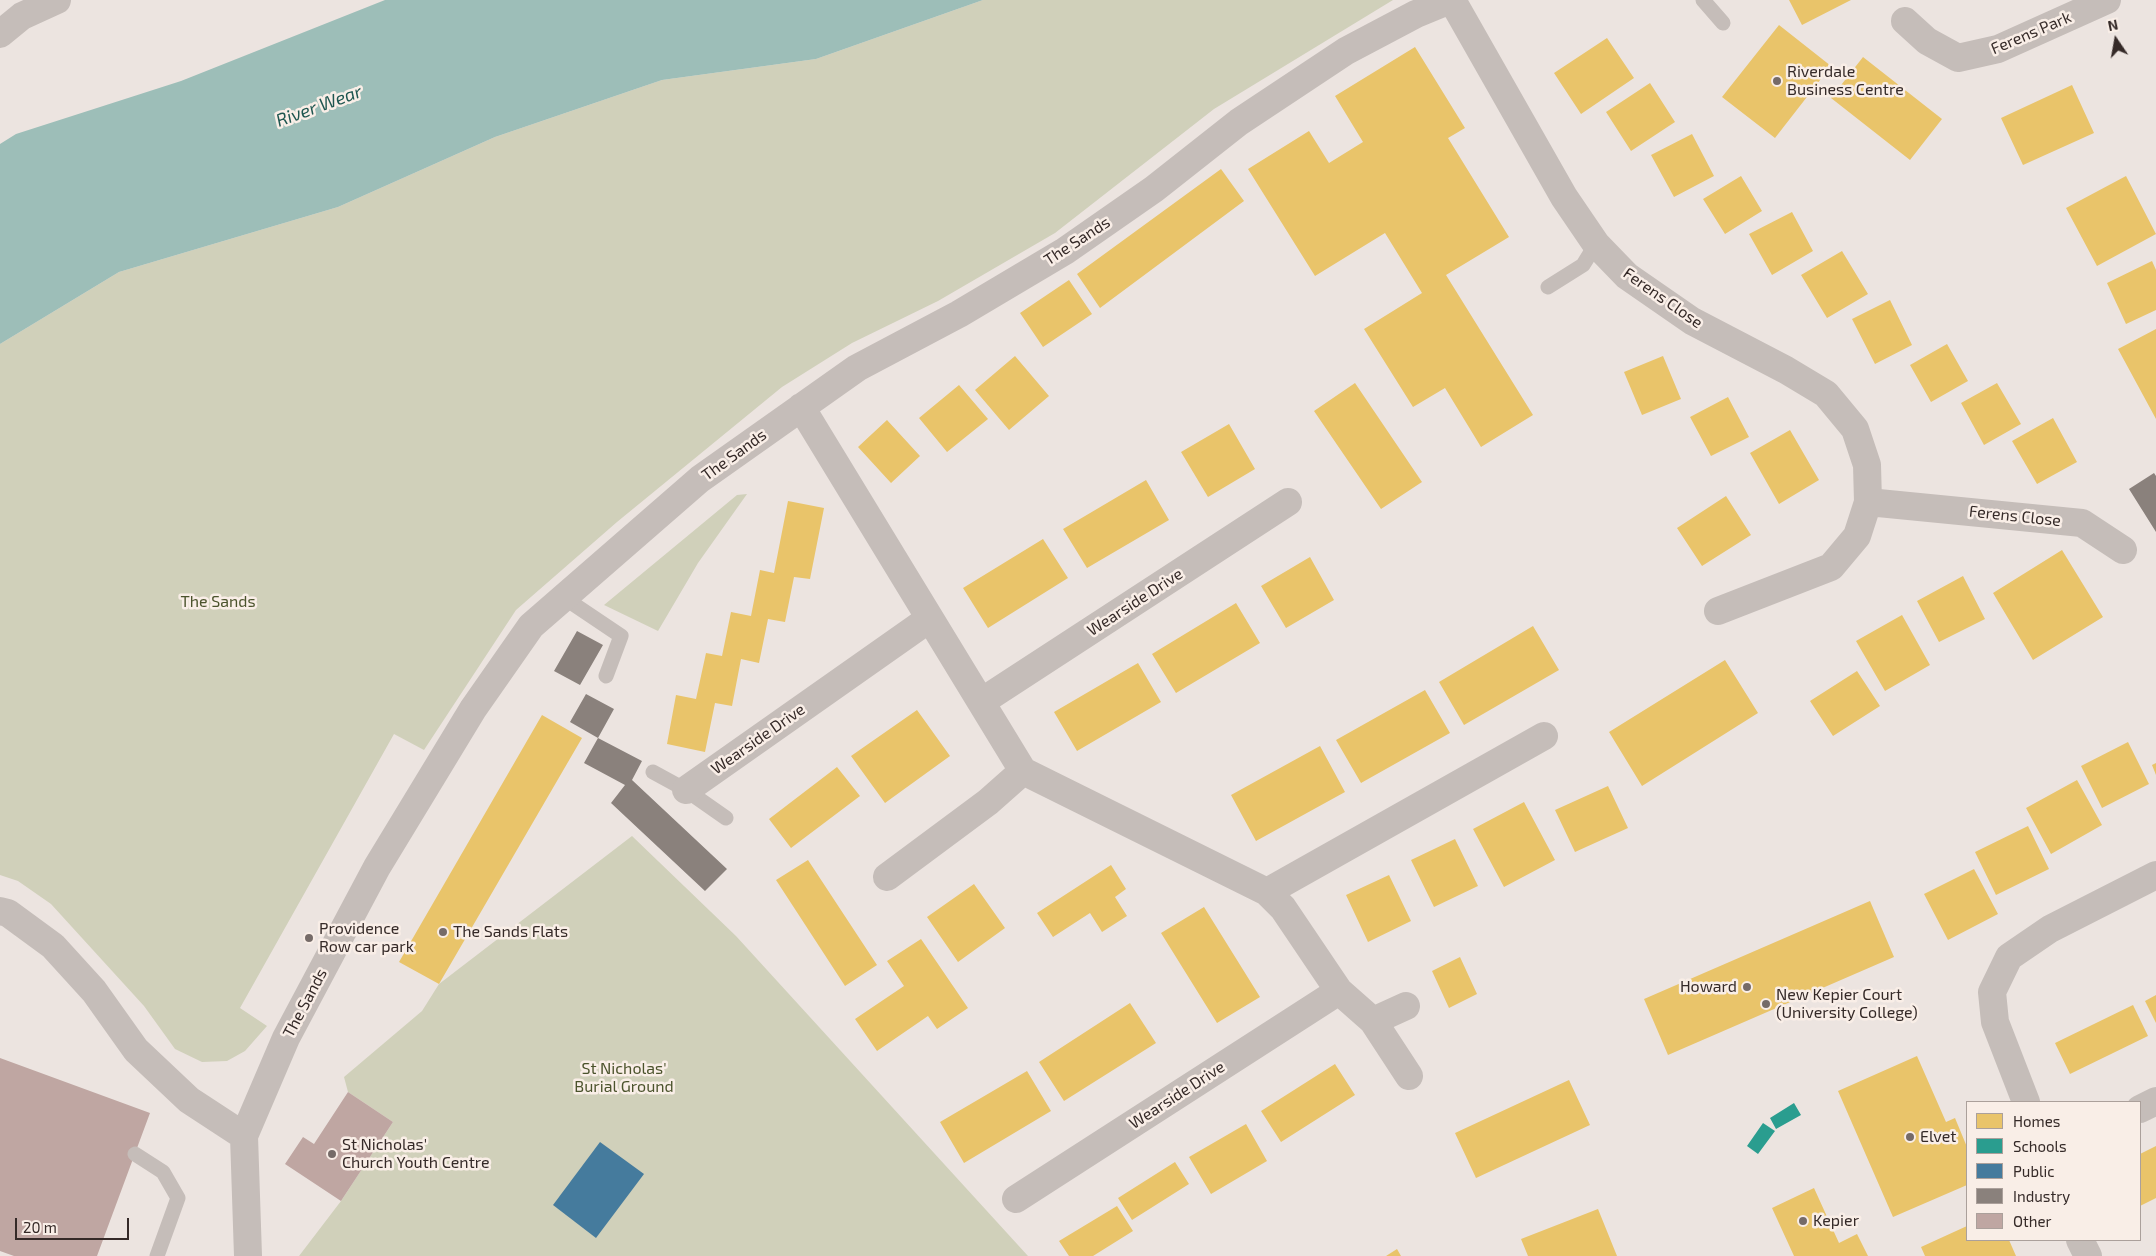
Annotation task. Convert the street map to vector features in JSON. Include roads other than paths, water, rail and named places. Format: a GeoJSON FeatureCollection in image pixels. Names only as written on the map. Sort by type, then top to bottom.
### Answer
{"type":"FeatureCollection","features":[{"type":"Feature","properties":{"kind":"street"},"geometry":{"type":"LineString","coordinates":[[0,34],[21,8],[57,0]]}},
{"type":"Feature","properties":{"kind":"street","name":"Ferens Close"},"geometry":{"type":"LineString","coordinates":[[1451,0],[1564,197],[1596,244],[1627,276],[1692,322],[1786,370],[1826,394],[1855,429],[1867,465],[1868,502],[1857,536],[1831,567],[1718,611]]}},
{"type":"Feature","properties":{"kind":"street","name":"The Sands"},"geometry":{"type":"LineString","coordinates":[[244,1136],[286,1038],[378,867],[474,709],[531,626],[700,479],[857,368],[959,314],[1065,251],[1154,189],[1239,122],[1346,51],[1416,14],[1451,0]]}},
{"type":"Feature","properties":{"kind":"street","name":"Ferens Park"},"geometry":{"type":"LineString","coordinates":[[1905,21],[1928,41],[1958,58],[1998,49],[2107,0]]}},
{"type":"Feature","properties":{"kind":"street"},"geometry":{"type":"LineString","coordinates":[[801,407],[1023,771],[1267,892],[1283,908],[1339,991],[1373,1021],[1409,1076]]}},
{"type":"Feature","properties":{"kind":"street","name":"Wearside Drive"},"geometry":{"type":"LineString","coordinates":[[981,702],[1288,502]]}},
{"type":"Feature","properties":{"kind":"street","name":"Ferens Close"},"geometry":{"type":"LineString","coordinates":[[1868,502],[2082,523],[2123,550]]}},
{"type":"Feature","properties":{"kind":"street","name":"Wearside Drive"},"geometry":{"type":"LineString","coordinates":[[686,790],[929,619]]}},
{"type":"Feature","properties":{"kind":"street"},"geometry":{"type":"LineString","coordinates":[[1267,892],[1544,736]]}},
{"type":"Feature","properties":{"kind":"street"},"geometry":{"type":"LineString","coordinates":[[887,877],[988,802],[1023,771]]}},
{"type":"Feature","properties":{"kind":"street"},"geometry":{"type":"LineString","coordinates":[[2026,1101],[1995,1022],[1992,992],[2009,958],[2050,929],[2156,875]]}},
{"type":"Feature","properties":{"kind":"street"},"geometry":{"type":"LineString","coordinates":[[0,911],[8,913],[53,946],[94,991],[136,1050],[189,1100],[244,1136],[248,1256]]}},
{"type":"Feature","properties":{"kind":"street","name":"Wearside Drive"},"geometry":{"type":"LineString","coordinates":[[1016,1198],[1339,991]]}},
{"type":"Feature","properties":{"kind":"street"},"geometry":{"type":"LineString","coordinates":[[1373,1021],[1406,1006]]}},
{"type":"Feature","properties":{"kind":"street"},"geometry":{"type":"LineString","coordinates":[[2141,1109],[2156,1102]]}},
{"type":"Feature","properties":{"kind":"street"},"geometry":{"type":"LineString","coordinates":[[2080,1241],[2088,1256]]}},
{"type":"Feature","properties":{"kind":"lane"},"geometry":{"type":"LineString","coordinates":[[1703,0],[1723,24]]}},
{"type":"Feature","properties":{"kind":"lane"},"geometry":{"type":"LineString","coordinates":[[1548,287],[1583,265],[1596,244]]}},
{"type":"Feature","properties":{"kind":"lane"},"geometry":{"type":"LineString","coordinates":[[563,597],[621,636],[606,676]]}},
{"type":"Feature","properties":{"kind":"lane"},"geometry":{"type":"LineString","coordinates":[[653,772],[686,790],[726,818]]}},
{"type":"Feature","properties":{"kind":"lane"},"geometry":{"type":"LineString","coordinates":[[135,1154],[163,1172],[178,1198],[157,1256]]}},
{"type":"Feature","properties":{"kind":"water","name":"River Wear"},"geometry":{"type":"Polygon","coordinates":[[[385,0],[983,0],[816,59],[662,80],[495,137],[338,207],[119,272],[0,344],[0,144],[16,134],[181,81],[385,0]]]}},
{"type":"Feature","properties":{"kind":"place","name":"Riverdale Business Centre"},"geometry":{"type":"Point","coordinates":[1777,81]}},
{"type":"Feature","properties":{"kind":"place","name":"The Sands Flats"},"geometry":{"type":"Point","coordinates":[443,932]}},
{"type":"Feature","properties":{"kind":"place","name":"Providence Row car park"},"geometry":{"type":"Point","coordinates":[309,938]}},
{"type":"Feature","properties":{"kind":"place","name":"Howard"},"geometry":{"type":"Point","coordinates":[1747,987]}},
{"type":"Feature","properties":{"kind":"place","name":"New Kepier Court (University College)"},"geometry":{"type":"Point","coordinates":[1766,1004]}},
{"type":"Feature","properties":{"kind":"place","name":"Elvet"},"geometry":{"type":"Point","coordinates":[1910,1137]}},
{"type":"Feature","properties":{"kind":"place","name":"St Nicholas' Church Youth Centre"},"geometry":{"type":"Point","coordinates":[332,1154]}},
{"type":"Feature","properties":{"kind":"place","name":"Kepier"},"geometry":{"type":"Point","coordinates":[1803,1221]}},
{"type":"Feature","properties":{"kind":"park label","name":"St Nicholas' Burial Ground"},"geometry":{"type":"Point","coordinates":[624,1078]}}]}
